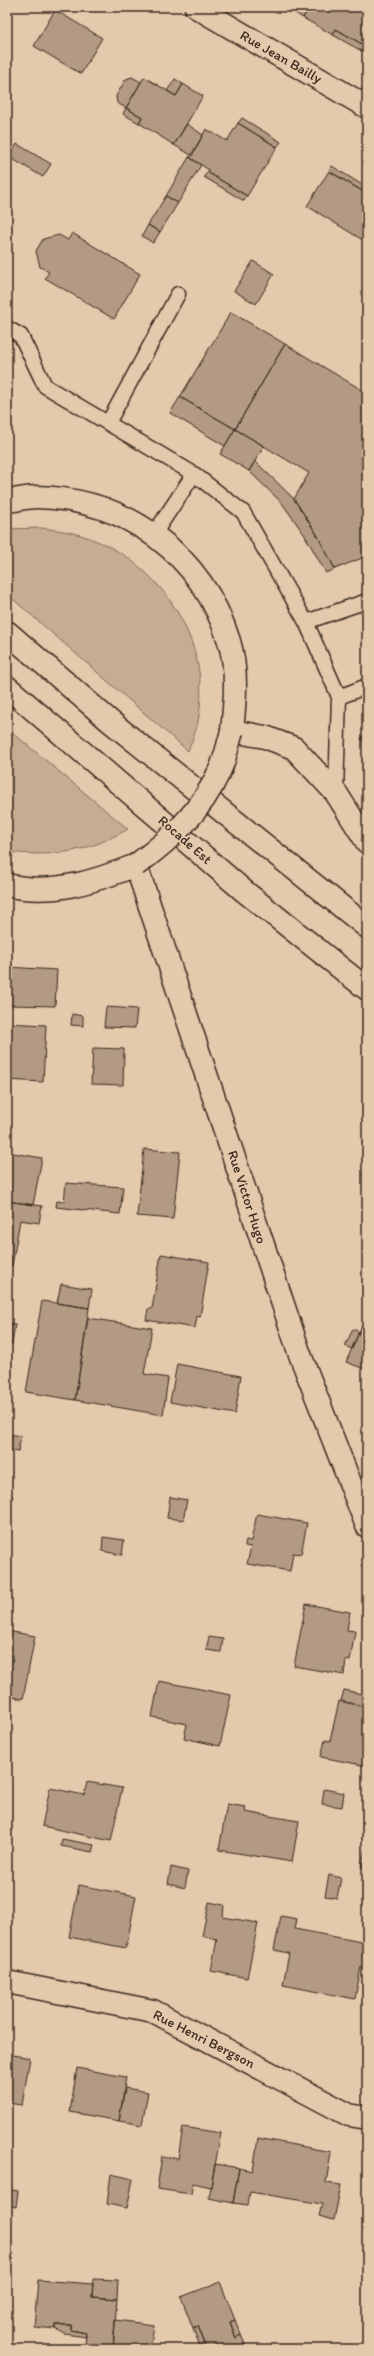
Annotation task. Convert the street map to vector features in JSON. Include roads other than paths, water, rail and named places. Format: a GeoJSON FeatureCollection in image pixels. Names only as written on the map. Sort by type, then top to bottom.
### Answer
{"type":"FeatureCollection","features":[{"type":"Feature","properties":{"kind":"main road","name":"Rue Jean Bailly"},"geometry":{"type":"LineString","coordinates":[[196,7],[367,107]]}},
{"type":"Feature","properties":{"kind":"main road"},"geometry":{"type":"LineString","coordinates":[[7,501],[36,497],[78,501],[118,514],[154,534],[187,564],[213,601],[230,642],[236,687],[232,732],[220,772],[198,809],[169,840],[136,865],[96,881],[55,888],[7,885]]}},
{"type":"Feature","properties":{"kind":"main road"},"geometry":{"type":"LineString","coordinates":[[7,632],[112,722],[367,927]]}},
{"type":"Feature","properties":{"kind":"main road","name":"Rocade Est"},"geometry":{"type":"LineString","coordinates":[[7,687],[244,891],[367,989]]}},
{"type":"Feature","properties":{"kind":"main road"},"geometry":{"type":"LineString","coordinates":[[232,732],[265,737],[294,748],[336,793],[367,842]]}},
{"type":"Feature","properties":{"kind":"main road","name":"Rue Victor Hugo"},"geometry":{"type":"LineString","coordinates":[[136,865],[299,1352],[367,1526]]}},
{"type":"Feature","properties":{"kind":"main road","name":"Rue Henri Bergson"},"geometry":{"type":"LineString","coordinates":[[7,1982],[153,2011],[349,2115],[367,2118]]}},
{"type":"Feature","properties":{"kind":"lane"},"geometry":{"type":"LineString","coordinates":[[108,423],[178,294]]}},
{"type":"Feature","properties":{"kind":"lane"},"geometry":{"type":"LineString","coordinates":[[7,328],[21,336],[46,386],[194,474],[243,512],[306,622],[339,697],[336,793]]}},
{"type":"Feature","properties":{"kind":"lane"},"geometry":{"type":"LineString","coordinates":[[154,534],[194,474]]}},
{"type":"Feature","properties":{"kind":"lane"},"geometry":{"type":"LineString","coordinates":[[306,622],[367,601]]}},
{"type":"Feature","properties":{"kind":"lane"},"geometry":{"type":"LineString","coordinates":[[339,697],[367,686]]}}]}
